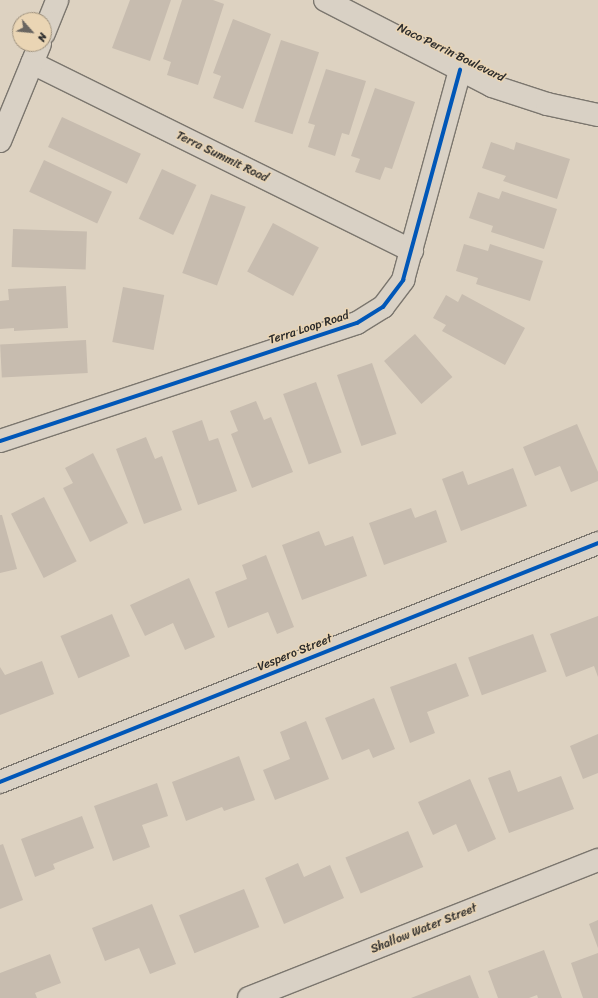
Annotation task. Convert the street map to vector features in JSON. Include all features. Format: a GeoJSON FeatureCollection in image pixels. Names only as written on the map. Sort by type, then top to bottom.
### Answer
{"type":"FeatureCollection","features":[{"type":"Feature","properties":{"kind":"street"},"geometry":{"type":"LineString","coordinates":[[52,13],[57,0]]}},
{"type":"Feature","properties":{"kind":"street","name":"Naco Perrin Boulevard"},"geometry":{"type":"LineString","coordinates":[[325,0],[492,86],[546,104],[598,115]]}},
{"type":"Feature","properties":{"kind":"street"},"geometry":{"type":"LineString","coordinates":[[0,141],[36,53]]}},
{"type":"Feature","properties":{"kind":"street","name":"Terra Summit Road"},"geometry":{"type":"LineString","coordinates":[[36,53],[412,251]]}},
{"type":"Feature","properties":{"kind":"street","name":"Terra Loop Road"},"geometry":{"type":"LineString","coordinates":[[0,441],[357,323],[383,307],[403,280],[460,70]]}},
{"type":"Feature","properties":{"kind":"street","name":"Vespero Street"},"geometry":{"type":"LineString","coordinates":[[0,782],[598,543]]}},
{"type":"Feature","properties":{"kind":"street","name":"Shallow Water Street"},"geometry":{"type":"LineString","coordinates":[[250,998],[598,860]]}},
{"type":"Feature","properties":{"kind":"building"},"geometry":{"type":"Polygon","coordinates":[[[130,0],[171,0],[150,61],[112,48],[130,0]]]}},
{"type":"Feature","properties":{"kind":"building"},"geometry":{"type":"Polygon","coordinates":[[[182,0],[213,0],[224,4],[198,85],[167,75],[171,62],[163,59],[182,0]]]}},
{"type":"Feature","properties":{"kind":"building"},"geometry":{"type":"Polygon","coordinates":[[[233,19],[271,34],[243,109],[213,98],[221,76],[213,73],[233,19]]]}},
{"type":"Feature","properties":{"kind":"building"},"geometry":{"type":"Polygon","coordinates":[[[281,40],[319,52],[292,134],[254,122],[281,40]]]}},
{"type":"Feature","properties":{"kind":"building"},"geometry":{"type":"Polygon","coordinates":[[[326,69],[366,81],[349,135],[342,133],[335,156],[308,147],[315,125],[308,123],[326,69]]]}},
{"type":"Feature","properties":{"kind":"building"},"geometry":{"type":"Polygon","coordinates":[[[375,88],[415,102],[392,169],[385,167],[380,180],[355,172],[360,159],[351,156],[375,88]]]}},
{"type":"Feature","properties":{"kind":"building"},"geometry":{"type":"Polygon","coordinates":[[[62,117],[141,154],[127,184],[48,147],[62,117]]]}},
{"type":"Feature","properties":{"kind":"building"},"geometry":{"type":"Polygon","coordinates":[[[491,142],[514,150],[516,142],[570,159],[557,199],[503,181],[506,176],[482,168],[491,142]]]}},
{"type":"Feature","properties":{"kind":"building"},"geometry":{"type":"Polygon","coordinates":[[[44,160],[112,192],[97,223],[29,192],[44,160]]]}},
{"type":"Feature","properties":{"kind":"building"},"geometry":{"type":"Polygon","coordinates":[[[162,169],[196,185],[173,235],[139,219],[162,169]]]}},
{"type":"Feature","properties":{"kind":"building"},"geometry":{"type":"Polygon","coordinates":[[[502,191],[557,209],[544,249],[491,232],[493,226],[469,218],[478,192],[499,199],[502,191]]]}},
{"type":"Feature","properties":{"kind":"building"},"geometry":{"type":"Polygon","coordinates":[[[211,194],[246,207],[217,286],[182,273],[211,194]]]}},
{"type":"Feature","properties":{"kind":"building"},"geometry":{"type":"Polygon","coordinates":[[[273,223],[319,247],[293,296],[247,272],[273,223]]]}},
{"type":"Feature","properties":{"kind":"building"},"geometry":{"type":"Polygon","coordinates":[[[13,229],[87,232],[86,270],[12,267],[13,229]]]}},
{"type":"Feature","properties":{"kind":"building"},"geometry":{"type":"Polygon","coordinates":[[[464,244],[488,251],[490,244],[543,261],[530,301],[476,284],[478,278],[456,271],[464,244]]]}},
{"type":"Feature","properties":{"kind":"building"},"geometry":{"type":"Polygon","coordinates":[[[66,286],[68,328],[14,331],[14,328],[0,329],[0,301],[9,300],[8,289],[66,286]]]}},
{"type":"Feature","properties":{"kind":"building"},"geometry":{"type":"Polygon","coordinates":[[[123,287],[164,295],[154,350],[112,342],[123,287]]]}},
{"type":"Feature","properties":{"kind":"building"},"geometry":{"type":"Polygon","coordinates":[[[462,294],[525,328],[505,365],[442,331],[446,325],[433,318],[446,295],[458,302],[462,294]]]}},
{"type":"Feature","properties":{"kind":"building"},"geometry":{"type":"Polygon","coordinates":[[[415,334],[452,377],[421,404],[384,361],[415,334]]]}},
{"type":"Feature","properties":{"kind":"building"},"geometry":{"type":"Polygon","coordinates":[[[86,340],[88,373],[2,377],[0,345],[86,340]]]}},
{"type":"Feature","properties":{"kind":"building"},"geometry":{"type":"Polygon","coordinates":[[[372,363],[396,434],[361,446],[337,375],[372,363]]]}},
{"type":"Feature","properties":{"kind":"building"},"geometry":{"type":"Polygon","coordinates":[[[316,382],[342,452],[309,464],[283,394],[316,382]]]}},
{"type":"Feature","properties":{"kind":"building"},"geometry":{"type":"Polygon","coordinates":[[[256,401],[264,420],[271,417],[293,472],[252,488],[231,434],[238,431],[230,411],[256,401]]]}},
{"type":"Feature","properties":{"kind":"building"},"geometry":{"type":"Polygon","coordinates":[[[202,420],[209,441],[218,438],[237,491],[198,505],[172,431],[202,420]]]}},
{"type":"Feature","properties":{"kind":"building"},"geometry":{"type":"Polygon","coordinates":[[[577,424],[598,472],[598,481],[571,492],[560,466],[535,476],[523,447],[577,424]]]}},
{"type":"Feature","properties":{"kind":"building"},"geometry":{"type":"Polygon","coordinates":[[[146,437],[155,459],[162,456],[182,510],[144,524],[116,449],[146,437]]]}},
{"type":"Feature","properties":{"kind":"building"},"geometry":{"type":"Polygon","coordinates":[[[93,453],[128,523],[90,542],[63,488],[73,483],[65,468],[93,453]]]}},
{"type":"Feature","properties":{"kind":"building"},"geometry":{"type":"Polygon","coordinates":[[[513,468],[527,506],[461,531],[442,479],[463,471],[468,485],[513,468]]]}},
{"type":"Feature","properties":{"kind":"building"},"geometry":{"type":"Polygon","coordinates":[[[44,497],[77,561],[44,578],[11,514],[44,497]]]}},
{"type":"Feature","properties":{"kind":"building"},"geometry":{"type":"Polygon","coordinates":[[[411,508],[415,518],[436,510],[447,542],[384,565],[369,523],[411,508]]]}},
{"type":"Feature","properties":{"kind":"building"},"geometry":{"type":"Polygon","coordinates":[[[0,515],[2,515],[17,569],[0,573],[0,515]]]}},
{"type":"Feature","properties":{"kind":"building"},"geometry":{"type":"Polygon","coordinates":[[[319,531],[325,546],[353,536],[367,576],[302,600],[282,545],[319,531]]]}},
{"type":"Feature","properties":{"kind":"building"},"geometry":{"type":"Polygon","coordinates":[[[266,555],[294,627],[277,634],[268,612],[228,628],[215,592],[247,579],[242,565],[266,555]]]}},
{"type":"Feature","properties":{"kind":"building"},"geometry":{"type":"Polygon","coordinates":[[[189,578],[215,637],[185,650],[173,623],[145,636],[130,605],[189,578]]]}},
{"type":"Feature","properties":{"kind":"building"},"geometry":{"type":"Polygon","coordinates":[[[112,614],[130,656],[78,678],[60,636],[112,614]]]}},
{"type":"Feature","properties":{"kind":"building"},"geometry":{"type":"Polygon","coordinates":[[[598,616],[598,677],[594,666],[566,677],[550,634],[598,616]]]}},
{"type":"Feature","properties":{"kind":"building"},"geometry":{"type":"Polygon","coordinates":[[[533,634],[547,672],[482,695],[468,658],[533,634]]]}},
{"type":"Feature","properties":{"kind":"building"},"geometry":{"type":"Polygon","coordinates":[[[42,661],[54,694],[0,715],[0,667],[5,675],[42,661]]]}},
{"type":"Feature","properties":{"kind":"building"},"geometry":{"type":"Polygon","coordinates":[[[456,663],[469,696],[427,712],[435,733],[410,743],[390,687],[456,663]]]}},
{"type":"Feature","properties":{"kind":"building"},"geometry":{"type":"Polygon","coordinates":[[[374,698],[395,749],[373,758],[369,749],[342,760],[325,718],[374,698]]]}},
{"type":"Feature","properties":{"kind":"building"},"geometry":{"type":"Polygon","coordinates":[[[306,721],[329,779],[275,800],[263,770],[290,759],[280,732],[306,721]]]}},
{"type":"Feature","properties":{"kind":"building"},"geometry":{"type":"Polygon","coordinates":[[[598,734],[598,773],[583,779],[570,746],[598,734]]]}},
{"type":"Feature","properties":{"kind":"building"},"geometry":{"type":"Polygon","coordinates":[[[239,756],[255,800],[224,811],[222,807],[186,821],[172,782],[239,756]]]}},
{"type":"Feature","properties":{"kind":"building"},"geometry":{"type":"Polygon","coordinates":[[[510,770],[518,792],[561,776],[574,809],[509,833],[488,778],[510,770]]]}},
{"type":"Feature","properties":{"kind":"building"},"geometry":{"type":"Polygon","coordinates":[[[470,779],[496,839],[468,852],[456,824],[433,835],[418,802],[470,779]]]}},
{"type":"Feature","properties":{"kind":"building"},"geometry":{"type":"Polygon","coordinates":[[[157,783],[168,816],[142,825],[150,847],[113,861],[94,806],[157,783]]]}},
{"type":"Feature","properties":{"kind":"building"},"geometry":{"type":"Polygon","coordinates":[[[82,816],[94,848],[53,864],[55,869],[35,877],[21,839],[82,816]]]}},
{"type":"Feature","properties":{"kind":"building"},"geometry":{"type":"Polygon","coordinates":[[[408,831],[423,867],[361,893],[345,858],[408,831]]]}},
{"type":"Feature","properties":{"kind":"building"},"geometry":{"type":"Polygon","coordinates":[[[3,844],[23,900],[0,909],[0,845],[3,844]]]}},
{"type":"Feature","properties":{"kind":"building"},"geometry":{"type":"Polygon","coordinates":[[[298,863],[304,877],[330,865],[344,898],[284,924],[265,878],[298,863]]]}},
{"type":"Feature","properties":{"kind":"building"},"geometry":{"type":"Polygon","coordinates":[[[244,889],[259,927],[194,953],[179,915],[244,889]]]}},
{"type":"Feature","properties":{"kind":"building"},"geometry":{"type":"Polygon","coordinates":[[[152,904],[176,964],[150,974],[139,948],[105,961],[92,928],[152,904]]]}},
{"type":"Feature","properties":{"kind":"building"},"geometry":{"type":"Polygon","coordinates":[[[598,920],[598,948],[589,924],[598,920]]]}},
{"type":"Feature","properties":{"kind":"building"},"geometry":{"type":"Polygon","coordinates":[[[544,950],[562,998],[538,998],[537,995],[529,998],[498,998],[488,971],[544,950]]]}},
{"type":"Feature","properties":{"kind":"building"},"geometry":{"type":"Polygon","coordinates":[[[598,953],[598,998],[583,998],[571,963],[598,953]]]}},
{"type":"Feature","properties":{"kind":"building"},"geometry":{"type":"Polygon","coordinates":[[[50,954],[61,983],[35,993],[37,998],[0,998],[0,973],[50,954]]]}},
{"type":"Feature","properties":{"kind":"building"},"geometry":{"type":"Polygon","coordinates":[[[470,975],[479,998],[411,998],[470,975]]]}},
{"type":"Feature","properties":{"kind":"cycle path"},"geometry":{"type":"LineString","coordinates":[[0,441],[357,323],[383,307],[403,280],[460,70]]}},
{"type":"Feature","properties":{"kind":"cycle path"},"geometry":{"type":"LineString","coordinates":[[0,782],[598,543]]}}]}
